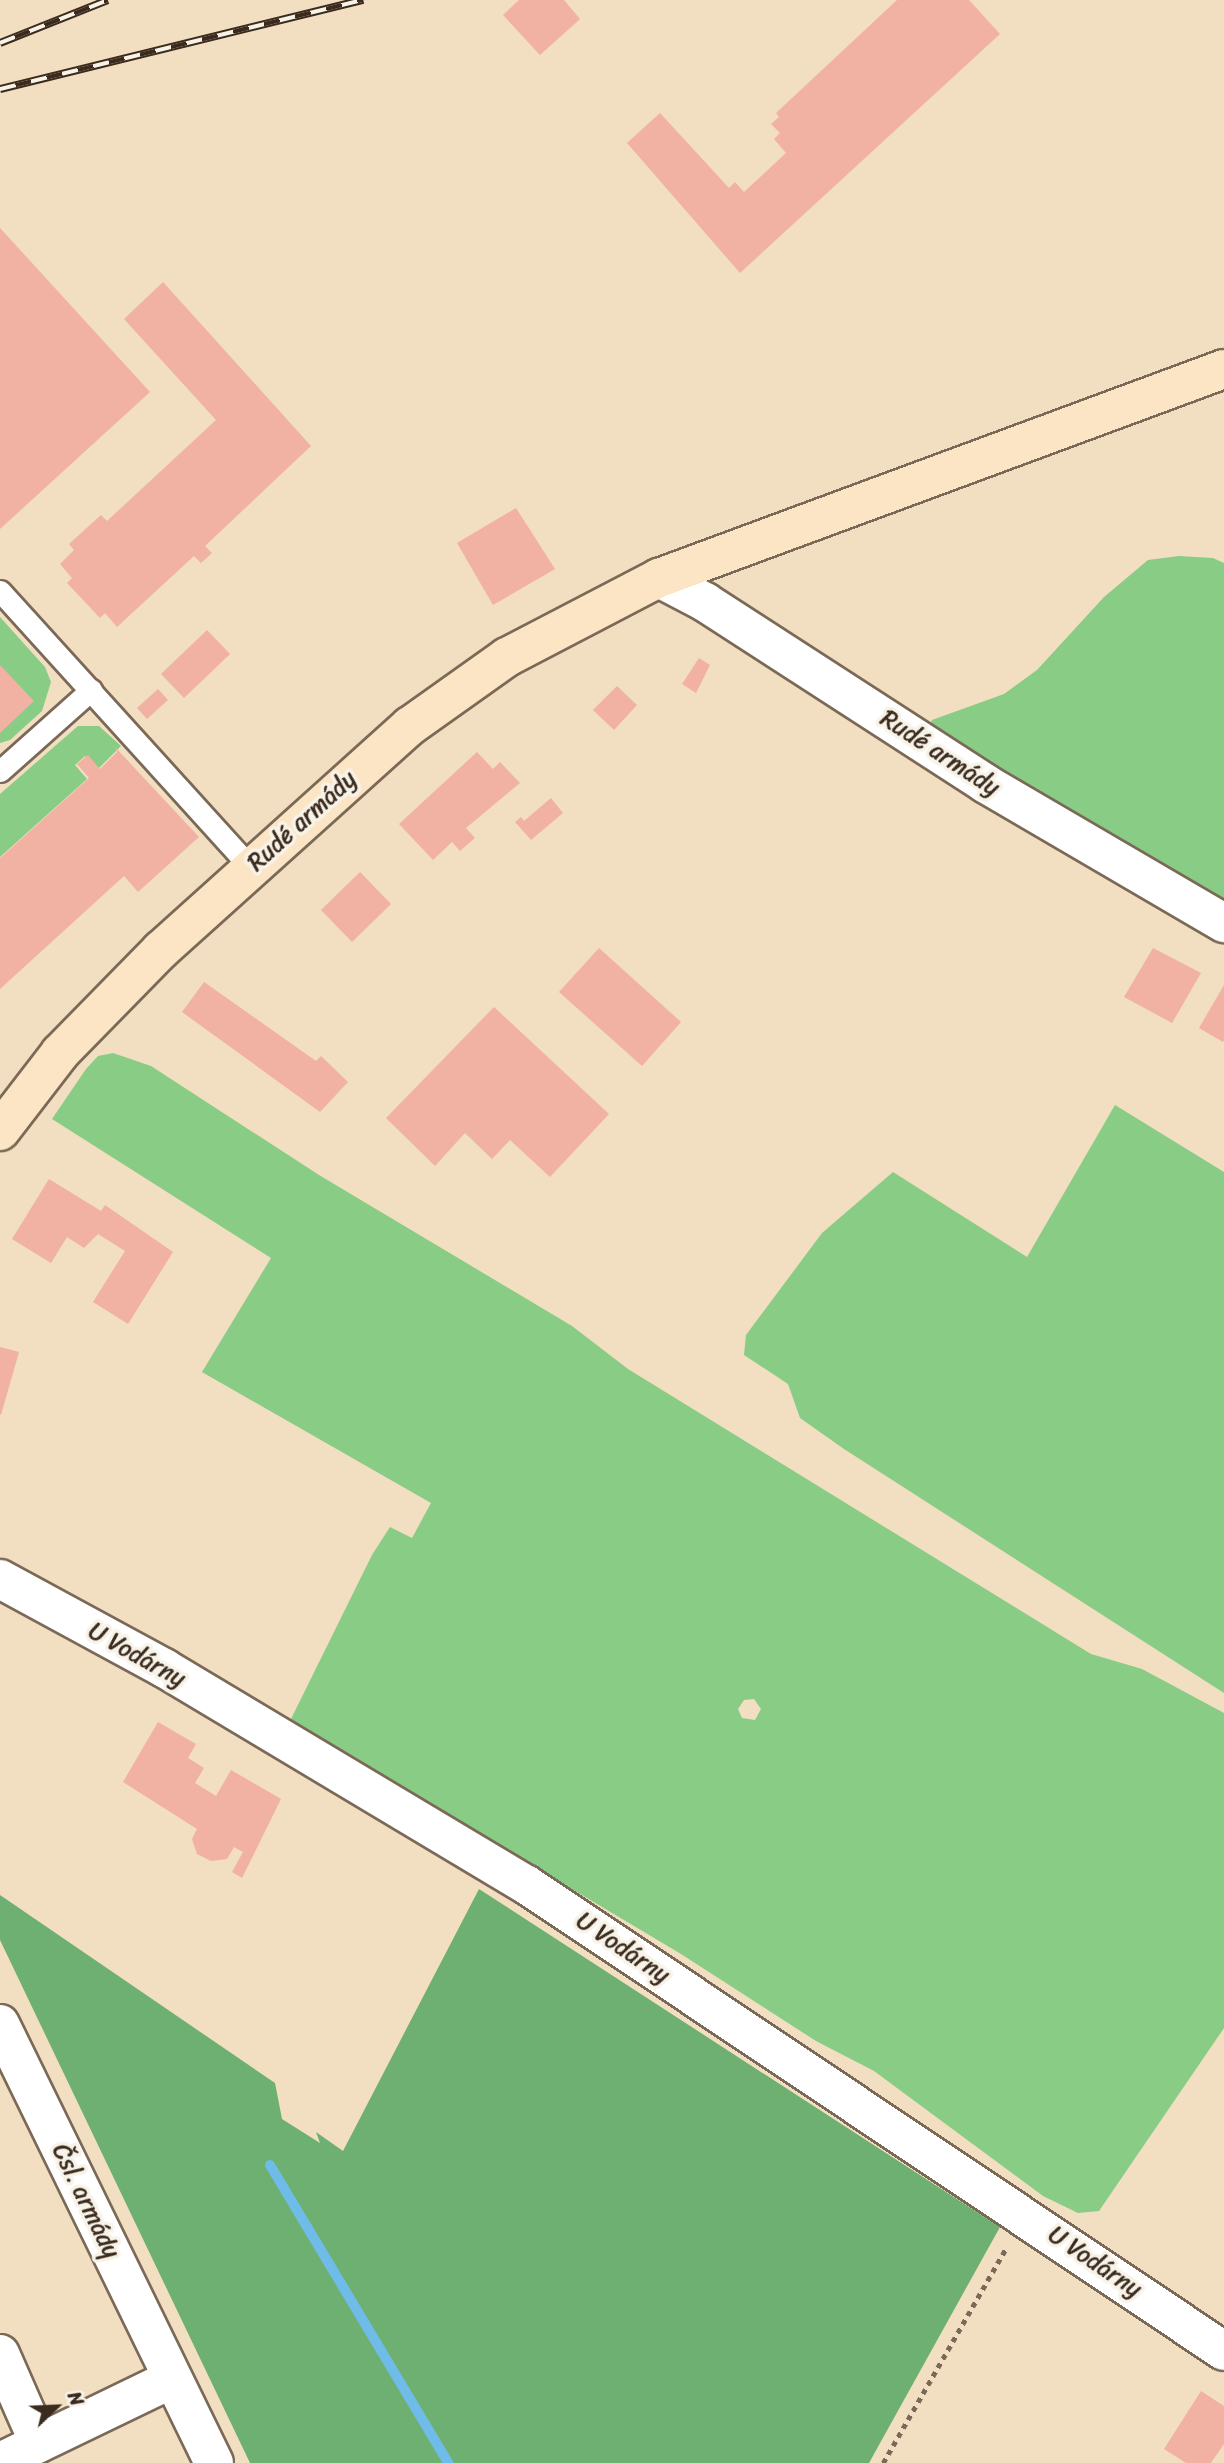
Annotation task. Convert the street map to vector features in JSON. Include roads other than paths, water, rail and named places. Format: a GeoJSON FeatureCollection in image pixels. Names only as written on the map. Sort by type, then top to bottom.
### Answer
{"type":"FeatureCollection","features":[{"type":"Feature","properties":{"kind":"main road","name":"Rudé armády"},"geometry":{"type":"LineString","coordinates":[[0,1131],[60,1053],[99,1011],[250,867],[410,726],[459,689],[562,625],[659,578],[1224,369]]}},
{"type":"Feature","properties":{"kind":"street","name":"Rudé armády"},"geometry":{"type":"LineString","coordinates":[[659,578],[705,602],[986,784],[1224,923]]}},
{"type":"Feature","properties":{"kind":"street","name":"U Vodárny"},"geometry":{"type":"LineString","coordinates":[[0,1579],[164,1668],[527,1885],[1026,2215],[1224,2351]]}},
{"type":"Feature","properties":{"kind":"street","name":"Čsl. armády"},"geometry":{"type":"LineString","coordinates":[[0,2024],[214,2463]]}},
{"type":"Feature","properties":{"kind":"street"},"geometry":{"type":"LineString","coordinates":[[0,2354],[39,2443]]}},
{"type":"Feature","properties":{"kind":"street"},"geometry":{"type":"LineString","coordinates":[[0,2462],[172,2379]]}},
{"type":"Feature","properties":{"kind":"lane"},"geometry":{"type":"LineString","coordinates":[[0,591],[250,867]]}},
{"type":"Feature","properties":{"kind":"lane"},"geometry":{"type":"LineString","coordinates":[[0,771],[91,690]]}},
{"type":"Feature","properties":{"kind":"waterway"},"geometry":{"type":"LineString","coordinates":[[270,2165],[448,2463]]}},
{"type":"Feature","properties":{"kind":"railway"},"geometry":{"type":"LineString","coordinates":[[0,43],[108,0]]}},
{"type":"Feature","properties":{"kind":"railway"},"geometry":{"type":"LineString","coordinates":[[0,89],[363,0]]}}]}
